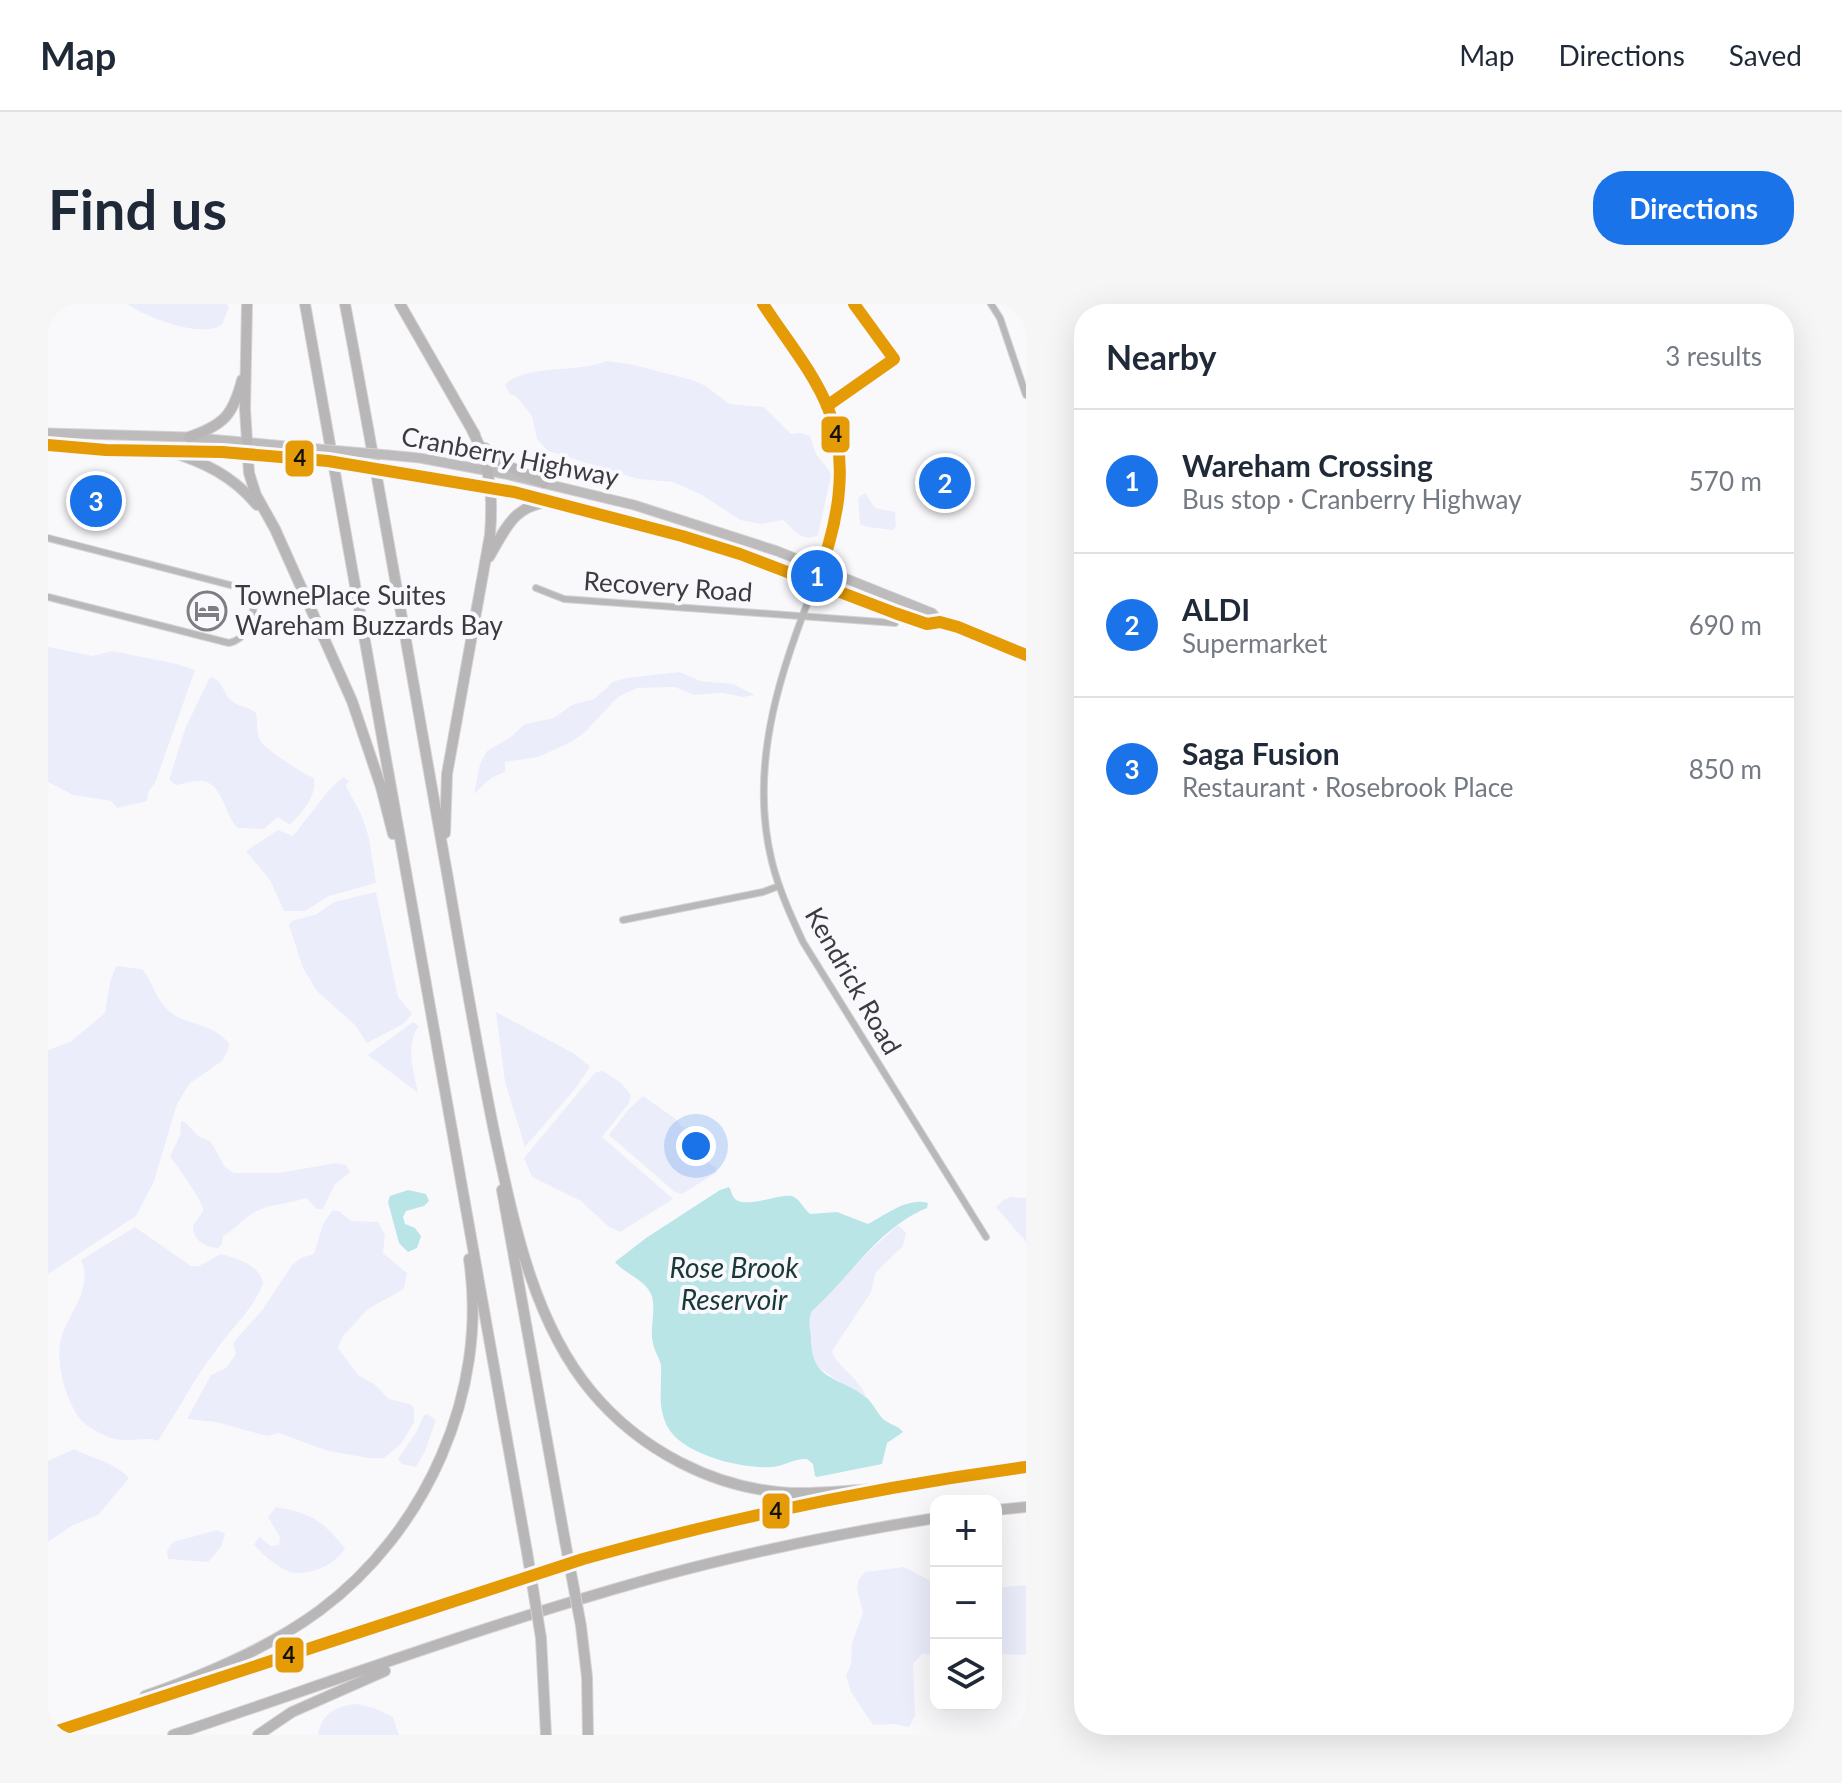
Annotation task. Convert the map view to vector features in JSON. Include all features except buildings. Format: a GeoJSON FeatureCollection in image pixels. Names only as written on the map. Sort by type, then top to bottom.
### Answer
{"type":"FeatureCollection","features":[{"type":"Feature","properties":{"kind":"highway"},"geometry":{"type":"LineString","coordinates":[[247,304],[246,454],[256,495],[275,529],[352,701],[381,787],[411,906]]}},
{"type":"Feature","properties":{"kind":"highway"},"geometry":{"type":"LineString","coordinates":[[305,304],[527,1552],[541,1638],[546,1735]]}},
{"type":"Feature","properties":{"kind":"highway"},"geometry":{"type":"LineString","coordinates":[[345,304],[478,1056],[526,1260],[553,1331],[589,1389],[627,1427],[674,1459],[702,1473],[738,1484],[789,1493],[878,1489]]}},
{"type":"Feature","properties":{"kind":"highway"},"geometry":{"type":"LineString","coordinates":[[400,304],[473,432],[490,471],[492,488],[490,535],[447,774],[444,816],[448,883]]}},
{"type":"Feature","properties":{"kind":"highway"},"geometry":{"type":"LineString","coordinates":[[189,437],[213,429],[231,412],[245,366]]}},
{"type":"Feature","properties":{"kind":"highway"},"geometry":{"type":"LineString","coordinates":[[473,432],[490,454],[544,483]]}},
{"type":"Feature","properties":{"kind":"highway"},"geometry":{"type":"LineString","coordinates":[[168,451],[199,461],[237,484],[275,529]]}},
{"type":"Feature","properties":{"kind":"highway"},"geometry":{"type":"LineString","coordinates":[[484,566],[520,511],[553,501]]}},
{"type":"Feature","properties":{"kind":"highway"},"geometry":{"type":"LineString","coordinates":[[102,1716],[135,1699],[241,1656],[303,1622],[365,1571],[393,1539],[418,1503],[453,1426],[471,1343],[471,1277],[453,1143]]}},
{"type":"Feature","properties":{"kind":"highway"},"geometry":{"type":"LineString","coordinates":[[497,1145],[503,1201],[581,1626],[587,1677],[588,1735]]}},
{"type":"Feature","properties":{"kind":"highway"},"geometry":{"type":"LineString","coordinates":[[48,1734],[583,1559],[732,1519],[878,1489],[1026,1467]]}},
{"type":"Feature","properties":{"kind":"highway"},"geometry":{"type":"LineString","coordinates":[[1002,1509],[1026,1507]]}},
{"type":"Feature","properties":{"kind":"highway"},"geometry":{"type":"LineString","coordinates":[[173,1735],[621,1587],[804,1542],[930,1519]]}},
{"type":"Feature","properties":{"kind":"highway"},"geometry":{"type":"LineString","coordinates":[[258,1735],[306,1705],[444,1644]]}},
{"type":"Feature","properties":{"kind":"main road","name":"Cranberry Highway"},"geometry":{"type":"LineString","coordinates":[[48,433],[189,437],[420,458],[544,483],[634,505],[777,551],[932,613],[940,622],[1026,655]]}},
{"type":"Feature","properties":{"kind":"main road","name":"Cranberry Highway"},"geometry":{"type":"LineString","coordinates":[[48,445],[246,454],[320,461],[391,469],[492,488],[682,536],[927,624],[940,622]]}},
{"type":"Feature","properties":{"kind":"street"},"geometry":{"type":"LineString","coordinates":[[763,304],[827,406]]}},
{"type":"Feature","properties":{"kind":"street"},"geometry":{"type":"LineString","coordinates":[[991,304],[1000,318],[1026,395]]}},
{"type":"Feature","properties":{"kind":"street"},"geometry":{"type":"LineString","coordinates":[[48,538],[257,592],[246,634],[229,643],[48,597]]}},
{"type":"Feature","properties":{"kind":"street","name":"Kendrick Road"},"geometry":{"type":"LineString","coordinates":[[821,569],[802,616],[775,703],[763,776],[769,842],[779,886],[803,942],[986,1237]]}},
{"type":"Feature","properties":{"kind":"street","name":"Recovery Road"},"geometry":{"type":"LineString","coordinates":[[536,588],[564,599],[895,623]]}},
{"type":"Feature","properties":{"kind":"street"},"geometry":{"type":"LineString","coordinates":[[623,920],[763,892],[779,886]]}},
{"type":"Feature","properties":{"kind":"shaded area"},"geometry":{"type":"Polygon","coordinates":[[[127,304],[227,304],[229,307],[222,324],[202,329],[174,325],[127,304]]]}},
{"type":"Feature","properties":{"kind":"shaded area"},"geometry":{"type":"Polygon","coordinates":[[[606,361],[692,380],[706,386],[729,404],[764,407],[791,434],[810,436],[816,454],[831,476],[818,535],[803,537],[783,520],[761,524],[740,520],[702,495],[673,482],[638,479],[548,451],[537,439],[532,416],[505,385],[525,374],[606,361]]]}},
{"type":"Feature","properties":{"kind":"shaded area"},"geometry":{"type":"Polygon","coordinates":[[[865,493],[875,508],[895,512],[896,526],[893,530],[860,524],[858,498],[865,493]]]}},
{"type":"Feature","properties":{"kind":"shaded area"},"geometry":{"type":"Polygon","coordinates":[[[48,647],[93,656],[112,651],[195,670],[147,801],[117,808],[111,801],[73,795],[48,782],[48,647]]]}},
{"type":"Feature","properties":{"kind":"shaded area"},"geometry":{"type":"Polygon","coordinates":[[[680,672],[700,681],[733,684],[755,695],[694,695],[675,687],[637,688],[618,697],[584,733],[571,742],[538,757],[505,762],[505,772],[491,778],[474,794],[480,764],[487,751],[511,737],[525,724],[554,718],[572,705],[594,699],[613,682],[680,672]]]}},
{"type":"Feature","properties":{"kind":"shaded area"},"geometry":{"type":"Polygon","coordinates":[[[210,677],[218,681],[232,701],[256,713],[258,734],[263,744],[314,778],[311,798],[290,825],[278,817],[264,829],[238,828],[210,783],[200,781],[176,785],[169,780],[185,729],[210,677]]]}},
{"type":"Feature","properties":{"kind":"shaded area"},"geometry":{"type":"Polygon","coordinates":[[[343,777],[349,781],[346,786],[362,816],[369,838],[376,883],[329,896],[305,911],[284,911],[270,880],[246,851],[278,830],[293,836],[343,777]]]}},
{"type":"Feature","properties":{"kind":"shaded area"},"geometry":{"type":"Polygon","coordinates":[[[376,892],[398,997],[412,1014],[403,1024],[367,1043],[355,1025],[317,991],[303,968],[289,925],[292,921],[317,914],[334,902],[376,892]]]}},
{"type":"Feature","properties":{"kind":"shaded area"},"geometry":{"type":"Polygon","coordinates":[[[116,966],[142,969],[169,1011],[214,1031],[229,1043],[228,1050],[222,1061],[189,1084],[177,1104],[154,1181],[136,1216],[48,1274],[48,1050],[70,1042],[105,1013],[116,966]]]}},
{"type":"Feature","properties":{"kind":"shaded area"},"geometry":{"type":"Polygon","coordinates":[[[496,1012],[575,1054],[590,1067],[525,1147],[505,1082],[496,1012]]]}},
{"type":"Feature","properties":{"kind":"shaded area"},"geometry":{"type":"Polygon","coordinates":[[[413,1022],[419,1026],[411,1050],[418,1093],[368,1055],[413,1022]]]}},
{"type":"Feature","properties":{"kind":"shaded area"},"geometry":{"type":"Polygon","coordinates":[[[603,1071],[621,1083],[631,1095],[629,1103],[602,1137],[673,1199],[620,1232],[609,1227],[581,1201],[532,1177],[524,1158],[596,1072],[603,1071]]]}},
{"type":"Feature","properties":{"kind":"shaded area"},"geometry":{"type":"Polygon","coordinates":[[[643,1096],[682,1127],[690,1128],[693,1138],[690,1150],[716,1168],[717,1172],[682,1194],[675,1192],[609,1135],[643,1096]]]}},
{"type":"Feature","properties":{"kind":"shaded area"},"geometry":{"type":"Polygon","coordinates":[[[184,1121],[198,1136],[211,1142],[225,1167],[234,1173],[279,1173],[336,1163],[346,1165],[350,1172],[335,1184],[323,1209],[317,1209],[306,1198],[268,1207],[251,1214],[223,1236],[218,1248],[209,1246],[197,1239],[193,1226],[203,1210],[202,1206],[170,1157],[180,1135],[181,1122],[184,1121]]]}},
{"type":"Feature","properties":{"kind":"shaded area"},"geometry":{"type":"Polygon","coordinates":[[[1011,1197],[1026,1198],[1026,1242],[996,1207],[1011,1197]]]}},
{"type":"Feature","properties":{"kind":"shaded area"},"geometry":{"type":"Polygon","coordinates":[[[332,1211],[339,1211],[351,1221],[378,1222],[385,1235],[383,1253],[407,1273],[404,1289],[368,1309],[343,1336],[338,1348],[358,1375],[374,1384],[389,1399],[410,1404],[414,1408],[414,1422],[401,1444],[384,1458],[369,1458],[328,1451],[279,1433],[267,1436],[216,1422],[187,1419],[211,1375],[226,1368],[236,1354],[233,1343],[263,1309],[292,1265],[314,1254],[323,1224],[332,1211]]]}},
{"type":"Feature","properties":{"kind":"shaded area"},"geometry":{"type":"Polygon","coordinates":[[[898,1225],[906,1233],[903,1246],[876,1272],[871,1292],[832,1351],[866,1396],[845,1386],[816,1365],[811,1355],[809,1319],[812,1311],[842,1277],[898,1225]]]}},
{"type":"Feature","properties":{"kind":"shaded area"},"geometry":{"type":"Polygon","coordinates":[[[135,1227],[191,1266],[199,1266],[221,1254],[252,1267],[263,1283],[250,1308],[203,1368],[158,1441],[112,1438],[84,1423],[69,1400],[60,1367],[62,1335],[83,1289],[81,1260],[135,1227]]]}},
{"type":"Feature","properties":{"kind":"shaded area"},"geometry":{"type":"Polygon","coordinates":[[[427,1414],[436,1420],[425,1451],[416,1467],[402,1464],[398,1459],[427,1414]]]}},
{"type":"Feature","properties":{"kind":"shaded area"},"geometry":{"type":"Polygon","coordinates":[[[74,1449],[110,1464],[129,1478],[98,1515],[73,1525],[48,1542],[48,1461],[74,1449]]]}},
{"type":"Feature","properties":{"kind":"shaded area"},"geometry":{"type":"Polygon","coordinates":[[[276,1507],[315,1519],[345,1548],[336,1559],[313,1571],[297,1573],[280,1567],[254,1545],[259,1537],[271,1546],[279,1545],[280,1537],[268,1517],[276,1507]]]}},
{"type":"Feature","properties":{"kind":"shaded area"},"geometry":{"type":"Polygon","coordinates":[[[217,1530],[225,1534],[221,1547],[208,1562],[168,1559],[167,1551],[173,1542],[217,1530]]]}},
{"type":"Feature","properties":{"kind":"shaded area"},"geometry":{"type":"Polygon","coordinates":[[[904,1567],[930,1581],[930,1655],[922,1654],[913,1664],[915,1716],[909,1727],[873,1725],[851,1692],[846,1675],[851,1665],[852,1643],[863,1613],[857,1589],[859,1579],[865,1572],[904,1567]]]}},
{"type":"Feature","properties":{"kind":"shaded area"},"geometry":{"type":"Polygon","coordinates":[[[1026,1585],[1026,1655],[1002,1654],[1002,1587],[1026,1585]]]}},
{"type":"Feature","properties":{"kind":"shaded area"},"geometry":{"type":"Polygon","coordinates":[[[357,1704],[393,1717],[399,1735],[318,1735],[323,1721],[331,1712],[357,1704]]]}},
{"type":"Feature","properties":{"kind":"water","name":"Rose Brook Reservoir"},"geometry":{"type":"Polygon","coordinates":[[[729,1187],[739,1201],[792,1196],[810,1214],[837,1212],[868,1224],[912,1202],[928,1203],[927,1208],[879,1240],[812,1311],[810,1319],[812,1353],[821,1370],[866,1397],[883,1419],[903,1432],[887,1443],[882,1464],[817,1477],[813,1464],[807,1459],[772,1467],[745,1466],[699,1452],[686,1445],[667,1426],[661,1404],[661,1366],[652,1337],[651,1294],[644,1284],[615,1262],[646,1238],[729,1187]]]}},
{"type":"Feature","properties":{"kind":"water"},"geometry":{"type":"Polygon","coordinates":[[[408,1190],[426,1194],[429,1201],[424,1206],[406,1211],[403,1217],[405,1224],[415,1228],[421,1236],[417,1248],[408,1252],[399,1243],[388,1202],[390,1196],[408,1190]]]}},
{"type":"Feature","properties":{"kind":"transit line","name":"4"},"geometry":{"type":"LineString","coordinates":[[763,304],[815,381],[835,430],[839,452],[838,496],[830,540],[816,582]]}},
{"type":"Feature","properties":{"kind":"transit line","name":"4"},"geometry":{"type":"LineString","coordinates":[[827,406],[894,359],[854,304]]}},
{"type":"Feature","properties":{"kind":"transit line","name":"4"},"geometry":{"type":"LineString","coordinates":[[48,445],[106,450],[222,452],[328,461],[514,492],[740,554],[895,613],[927,624],[940,622],[958,627],[1026,655]]}},
{"type":"Feature","properties":{"kind":"transit line","name":"4"},"geometry":{"type":"LineString","coordinates":[[48,1734],[583,1559],[803,1505],[1026,1467]]}},
{"type":"Feature","properties":{"kind":"place","name":"ALDI"},"geometry":{"type":"Point","coordinates":[945,483]}},
{"type":"Feature","properties":{"kind":"place","name":"Saga Fusion"},"geometry":{"type":"Point","coordinates":[96,501]}},
{"type":"Feature","properties":{"kind":"place","name":"Wareham Crossing"},"geometry":{"type":"Point","coordinates":[817,576]}},
{"type":"Feature","properties":{"kind":"place","name":"TownePlace Suites Wareham Buzzards Bay"},"geometry":{"type":"Point","coordinates":[207,611]}}]}
